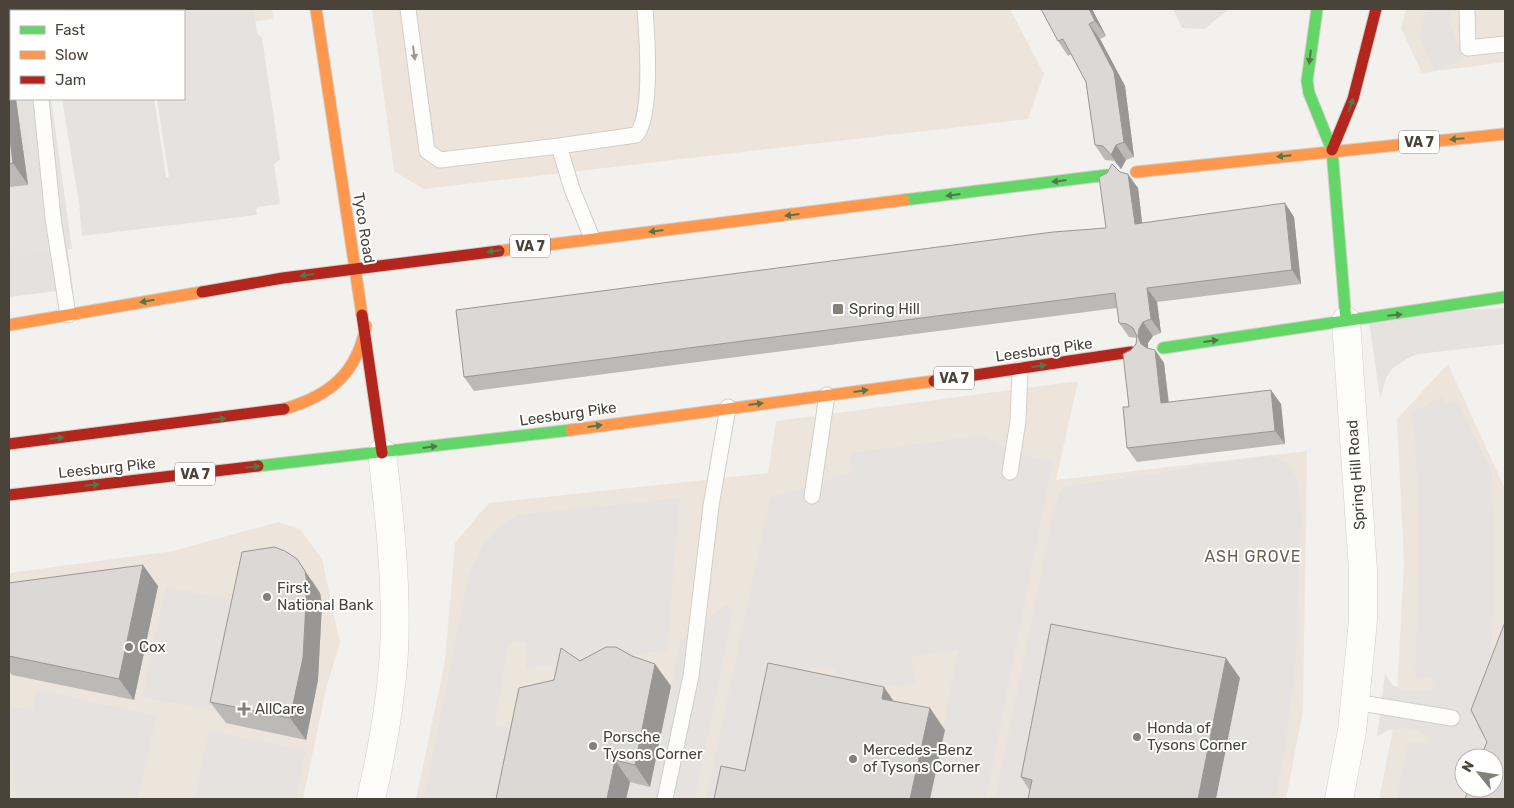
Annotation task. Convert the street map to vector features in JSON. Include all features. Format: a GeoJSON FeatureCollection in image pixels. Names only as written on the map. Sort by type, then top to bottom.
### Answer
{"type":"FeatureCollection","features":[{"type":"Feature","properties":{"kind":"main road","name":"Tyco Road"},"geometry":{"type":"LineString","coordinates":[[316,9],[366,326],[382,453]]}},
{"type":"Feature","properties":{"kind":"main road","name":"Spring Hill Road"},"geometry":{"type":"LineString","coordinates":[[1317,9],[1307,81],[1309,93],[1332,150],[1346,321]]}},
{"type":"Feature","properties":{"kind":"main road","name":"Spring Hill Road"},"geometry":{"type":"LineString","coordinates":[[1332,150],[1353,99],[1376,9]]}},
{"type":"Feature","properties":{"kind":"main road","name":"VA 7"},"geometry":{"type":"LineString","coordinates":[[1136,172],[1332,150],[1505,134]]}},
{"type":"Feature","properties":{"kind":"main road","name":"VA 7"},"geometry":{"type":"LineString","coordinates":[[9,326],[283,278],[1107,175]]}},
{"type":"Feature","properties":{"kind":"main road"},"geometry":{"type":"LineString","coordinates":[[1163,348],[1346,321],[1418,313],[1505,297]]}},
{"type":"Feature","properties":{"kind":"main road"},"geometry":{"type":"LineString","coordinates":[[9,444],[268,413],[298,406],[331,387],[350,371],[361,351],[366,326]]}},
{"type":"Feature","properties":{"kind":"main road","name":"Leesburg Pike"},"geometry":{"type":"LineString","coordinates":[[9,495],[382,453],[1020,369],[1131,352]]}},
{"type":"Feature","properties":{"kind":"street","name":"Spring Hill Road"},"geometry":{"type":"LineString","coordinates":[[1339,799],[1352,730],[1363,620],[1363,570],[1346,321]]}},
{"type":"Feature","properties":{"kind":"street"},"geometry":{"type":"LineString","coordinates":[[371,799],[384,742],[394,651],[392,546],[382,453]]}},
{"type":"Feature","properties":{"kind":"lane"},"geometry":{"type":"LineString","coordinates":[[408,9],[427,151],[440,160],[636,135],[641,129],[646,111],[645,9]]}},
{"type":"Feature","properties":{"kind":"lane"},"geometry":{"type":"LineString","coordinates":[[1468,9],[1468,48],[1505,44]]}},
{"type":"Feature","properties":{"kind":"lane"},"geometry":{"type":"LineString","coordinates":[[41,100],[53,218],[68,315]]}},
{"type":"Feature","properties":{"kind":"lane"},"geometry":{"type":"LineString","coordinates":[[559,146],[572,189],[592,238]]}},
{"type":"Feature","properties":{"kind":"lane"},"geometry":{"type":"LineString","coordinates":[[1010,472],[1018,421],[1020,369]]}},
{"type":"Feature","properties":{"kind":"lane"},"geometry":{"type":"LineString","coordinates":[[812,496],[827,395]]}},
{"type":"Feature","properties":{"kind":"lane"},"geometry":{"type":"LineString","coordinates":[[665,799],[691,676],[711,506],[728,407]]}},
{"type":"Feature","properties":{"kind":"lane"},"geometry":{"type":"LineString","coordinates":[[1355,702],[1452,718]]}},
{"type":"Feature","properties":{"kind":"shaded area"},"geometry":{"type":"Polygon","coordinates":[[[9,9],[10,100],[48,100],[73,289],[9,297],[9,9]]]}},
{"type":"Feature","properties":{"kind":"shaded area"},"geometry":{"type":"Polygon","coordinates":[[[253,9],[257,33],[262,38],[280,159],[274,164],[280,204],[258,207],[256,209],[257,215],[82,236],[79,203],[62,100],[154,100],[166,177],[169,177],[157,100],[185,100],[185,10],[140,10],[253,9]]]}},
{"type":"Feature","properties":{"kind":"shaded area"},"geometry":{"type":"Polygon","coordinates":[[[272,9],[273,19],[185,32],[185,10],[36,10],[272,9]]]}},
{"type":"Feature","properties":{"kind":"shaded area"},"geometry":{"type":"Polygon","coordinates":[[[372,9],[1010,9],[1044,74],[1028,119],[423,189],[394,171],[372,9]]]}},
{"type":"Feature","properties":{"kind":"shaded area"},"geometry":{"type":"Polygon","coordinates":[[[1173,9],[1229,9],[1204,29],[1182,28],[1173,9]]]}},
{"type":"Feature","properties":{"kind":"shaded area"},"geometry":{"type":"Polygon","coordinates":[[[1406,9],[1505,9],[1505,62],[1422,73],[1401,28],[1406,9]]]}},
{"type":"Feature","properties":{"kind":"shaded area"},"geometry":{"type":"Polygon","coordinates":[[[1426,9],[1452,9],[1449,22],[1464,59],[1434,71],[1419,35],[1426,9]]]}},
{"type":"Feature","properties":{"kind":"shaded area"},"geometry":{"type":"Polygon","coordinates":[[[21,100],[51,100],[72,249],[9,256],[9,188],[23,186],[34,178],[21,100]]]}},
{"type":"Feature","properties":{"kind":"shaded area"},"geometry":{"type":"Polygon","coordinates":[[[1505,308],[1505,344],[1418,354],[1410,357],[1393,368],[1386,378],[1380,399],[1368,314],[1505,308]]]}},
{"type":"Feature","properties":{"kind":"shaded area"},"geometry":{"type":"Polygon","coordinates":[[[1448,364],[1505,489],[1505,799],[1379,799],[1396,713],[1404,563],[1397,419],[1448,364]]]}},
{"type":"Feature","properties":{"kind":"shaded area"},"geometry":{"type":"Polygon","coordinates":[[[1078,382],[1056,480],[1307,451],[1303,711],[1286,799],[416,799],[445,661],[455,543],[489,503],[768,473],[776,421],[1078,382]]]}},
{"type":"Feature","properties":{"kind":"shaded area"},"geometry":{"type":"Polygon","coordinates":[[[1443,397],[1446,405],[1458,401],[1492,472],[1494,589],[1490,676],[1481,748],[1454,748],[1454,798],[1472,799],[1397,799],[1408,741],[1427,744],[1430,738],[1420,731],[1400,728],[1388,730],[1377,737],[1385,674],[1392,685],[1405,690],[1430,690],[1437,683],[1434,679],[1415,676],[1419,577],[1419,505],[1412,412],[1443,397]]]}},
{"type":"Feature","properties":{"kind":"shaded area"},"geometry":{"type":"Polygon","coordinates":[[[981,436],[1024,456],[1053,461],[986,799],[929,799],[958,650],[911,657],[916,684],[839,690],[835,666],[787,671],[733,799],[706,799],[770,498],[852,472],[850,453],[981,436]]]}},
{"type":"Feature","properties":{"kind":"shaded area"},"geometry":{"type":"Polygon","coordinates":[[[1269,456],[1288,463],[1298,480],[1301,516],[1296,660],[1287,735],[1276,799],[1216,799],[1240,678],[1046,799],[995,799],[1055,505],[1063,487],[1269,456]]]}},
{"type":"Feature","properties":{"kind":"shaded area"},"geometry":{"type":"Polygon","coordinates":[[[680,498],[667,650],[526,668],[526,641],[509,642],[495,725],[516,729],[502,799],[424,799],[469,574],[482,547],[498,528],[517,515],[680,498]]]}},
{"type":"Feature","properties":{"kind":"shaded area"},"geometry":{"type":"Polygon","coordinates":[[[278,522],[300,529],[322,559],[340,643],[327,685],[303,799],[9,799],[9,573],[173,551],[278,522]]]}},
{"type":"Feature","properties":{"kind":"shaded area"},"geometry":{"type":"Polygon","coordinates":[[[166,587],[238,601],[216,711],[142,697],[166,587]]]}},
{"type":"Feature","properties":{"kind":"shaded area"},"geometry":{"type":"Polygon","coordinates":[[[726,604],[733,611],[695,799],[626,799],[630,782],[650,787],[680,642],[726,604]]]}},
{"type":"Feature","properties":{"kind":"shaded area"},"geometry":{"type":"Polygon","coordinates":[[[37,690],[157,716],[137,799],[17,799],[9,746],[9,717],[11,707],[33,709],[37,690]]]}},
{"type":"Feature","properties":{"kind":"shaded area"},"geometry":{"type":"Polygon","coordinates":[[[208,731],[305,750],[296,799],[195,799],[208,731]]]}},
{"type":"Feature","properties":{"kind":"building"},"geometry":{"type":"Polygon","coordinates":[[[1041,9],[1089,9],[1095,21],[1089,24],[1114,72],[1124,142],[1116,145],[1111,155],[1103,146],[1095,145],[1086,82],[1063,39],[1058,41],[1041,9]]]}},
{"type":"Feature","properties":{"kind":"building"},"geometry":{"type":"Polygon","coordinates":[[[9,131],[13,163],[9,164],[9,131]]]}},
{"type":"Feature","properties":{"kind":"building"},"geometry":{"type":"Polygon","coordinates":[[[1112,164],[1120,172],[1128,174],[1135,224],[1285,203],[1292,270],[1147,288],[1151,319],[1143,322],[1138,336],[1141,344],[1155,350],[1161,403],[1271,390],[1275,431],[1127,448],[1123,407],[1129,407],[1123,354],[1131,350],[1136,344],[1137,336],[1133,328],[1127,324],[1119,323],[1115,293],[464,377],[456,310],[1053,232],[1106,228],[1099,177],[1107,173],[1112,164]]]}},
{"type":"Feature","properties":{"kind":"building"},"geometry":{"type":"Polygon","coordinates":[[[274,547],[285,551],[297,559],[305,571],[307,583],[303,658],[290,718],[210,702],[242,552],[274,547]]]}},
{"type":"Feature","properties":{"kind":"building"},"geometry":{"type":"Polygon","coordinates":[[[143,565],[119,679],[9,656],[9,583],[143,565]]]}},
{"type":"Feature","properties":{"kind":"building"},"geometry":{"type":"Polygon","coordinates":[[[1505,622],[1505,799],[1465,799],[1504,798],[1504,748],[1484,748],[1487,742],[1471,710],[1505,622]]]}},
{"type":"Feature","properties":{"kind":"building","name":"Honda of Tysons Corner"},"geometry":{"type":"Polygon","coordinates":[[[1051,624],[1226,658],[1198,799],[1028,799],[1032,780],[1021,777],[1051,624]]]}},
{"type":"Feature","properties":{"kind":"building","name":"Porsche Tysons Corner"},"geometry":{"type":"Polygon","coordinates":[[[606,647],[616,647],[632,656],[655,664],[635,765],[615,760],[607,799],[496,799],[519,688],[554,680],[561,648],[580,661],[606,647]]]}},
{"type":"Feature","properties":{"kind":"building","name":"Mercedes-Benz of Tysons Corner"},"geometry":{"type":"Polygon","coordinates":[[[768,663],[884,687],[882,699],[930,708],[910,799],[714,799],[721,766],[745,771],[768,663]]]}},
{"type":"Feature","properties":{"kind":"traffic: fast"},"geometry":{"type":"LineString","coordinates":[[1317,9],[1307,81],[1309,93],[1332,150],[1346,321]]}},
{"type":"Feature","properties":{"kind":"traffic: fast"},"geometry":{"type":"LineString","coordinates":[[904,200],[1107,175]]}},
{"type":"Feature","properties":{"kind":"traffic: fast"},"geometry":{"type":"LineString","coordinates":[[1163,348],[1505,297]]}},
{"type":"Feature","properties":{"kind":"traffic: fast"},"geometry":{"type":"LineString","coordinates":[[258,466],[571,430]]}},
{"type":"Feature","properties":{"kind":"traffic: slow"},"geometry":{"type":"LineString","coordinates":[[316,9],[362,315]]}},
{"type":"Feature","properties":{"kind":"traffic: slow"},"geometry":{"type":"LineString","coordinates":[[1136,172],[1505,134]]}},
{"type":"Feature","properties":{"kind":"traffic: slow"},"geometry":{"type":"LineString","coordinates":[[499,251],[904,200]]}},
{"type":"Feature","properties":{"kind":"traffic: slow"},"geometry":{"type":"LineString","coordinates":[[9,325],[202,292]]}},
{"type":"Feature","properties":{"kind":"traffic: slow"},"geometry":{"type":"LineString","coordinates":[[284,409],[315,397],[339,380],[356,357],[366,326]]}},
{"type":"Feature","properties":{"kind":"traffic: slow"},"geometry":{"type":"LineString","coordinates":[[571,430],[934,381]]}},
{"type":"Feature","properties":{"kind":"traffic: jam"},"geometry":{"type":"LineString","coordinates":[[1332,150],[1353,99],[1376,9]]}},
{"type":"Feature","properties":{"kind":"traffic: jam"},"geometry":{"type":"LineString","coordinates":[[202,292],[283,278],[499,251]]}},
{"type":"Feature","properties":{"kind":"traffic: jam"},"geometry":{"type":"LineString","coordinates":[[362,315],[382,453]]}},
{"type":"Feature","properties":{"kind":"traffic: jam"},"geometry":{"type":"LineString","coordinates":[[934,381],[1131,352]]}},
{"type":"Feature","properties":{"kind":"traffic: jam"},"geometry":{"type":"LineString","coordinates":[[9,444],[284,409]]}},
{"type":"Feature","properties":{"kind":"traffic: jam"},"geometry":{"type":"LineString","coordinates":[[9,495],[258,466]]}},
{"type":"Feature","properties":{"kind":"place","name":"Spring Hill"},"geometry":{"type":"Point","coordinates":[838,309]}},
{"type":"Feature","properties":{"kind":"place","name":"First National Bank"},"geometry":{"type":"Point","coordinates":[267,597]}},
{"type":"Feature","properties":{"kind":"place","name":"Cox"},"geometry":{"type":"Point","coordinates":[129,647]}},
{"type":"Feature","properties":{"kind":"place","name":"AllCare"},"geometry":{"type":"Point","coordinates":[244,709]}},
{"type":"Feature","properties":{"kind":"place","name":"Honda of Tysons Corner"},"geometry":{"type":"Point","coordinates":[1137,737]}},
{"type":"Feature","properties":{"kind":"place","name":"Porsche Tysons Corner"},"geometry":{"type":"Point","coordinates":[593,746]}},
{"type":"Feature","properties":{"kind":"place","name":"Mercedes-Benz of Tysons Corner"},"geometry":{"type":"Point","coordinates":[853,759]}},
{"type":"Feature","properties":{"kind":"district","name":"ASH GROVE"},"geometry":{"type":"Point","coordinates":[1253,556]}}]}
